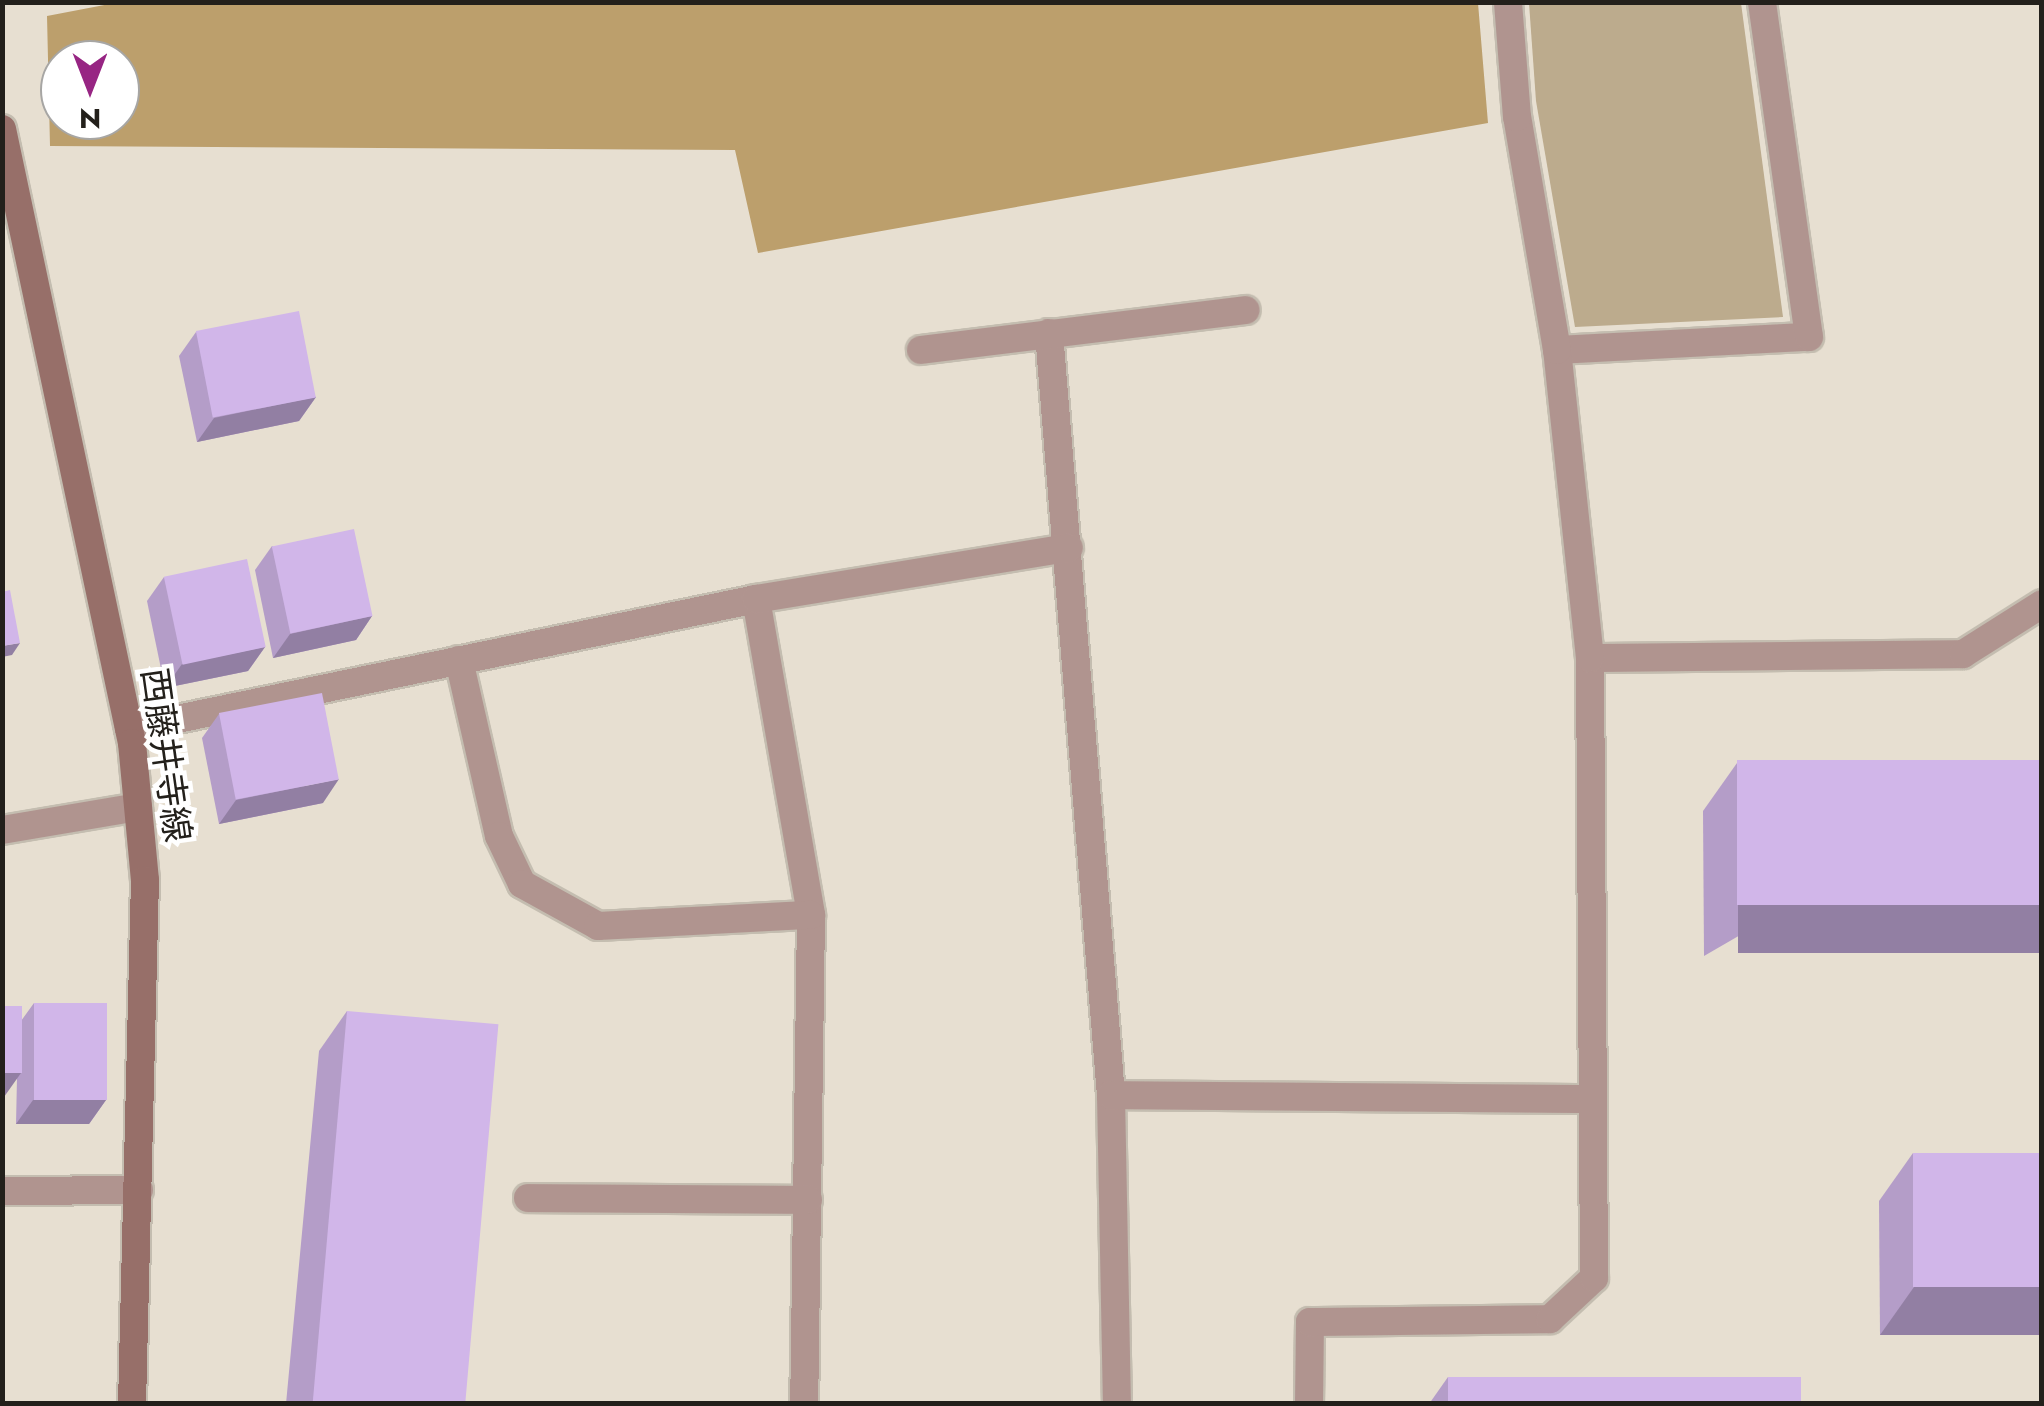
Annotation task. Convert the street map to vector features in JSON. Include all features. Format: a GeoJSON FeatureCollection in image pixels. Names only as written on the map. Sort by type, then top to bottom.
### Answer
{"type":"FeatureCollection","features":[{"type":"Feature","properties":{"kind":"main road","name":"西藤井寺線"},"geometry":{"type":"LineString","coordinates":[[2,128],[130,729],[138,807],[145,880],[132,1404]]}},
{"type":"Feature","properties":{"kind":"street"},"geometry":{"type":"LineString","coordinates":[[1310,1404],[1310,1322],[1550,1319],[1594,1278],[1590,658],[1557,350],[1517,117],[1508,2]]}},
{"type":"Feature","properties":{"kind":"street"},"geometry":{"type":"LineString","coordinates":[[1557,350],[1808,337],[1762,2]]}},
{"type":"Feature","properties":{"kind":"street"},"geometry":{"type":"LineString","coordinates":[[921,350],[1246,310]]}},
{"type":"Feature","properties":{"kind":"street"},"geometry":{"type":"LineString","coordinates":[[1049,333],[1070,548],[1111,1094],[1118,1404]]}},
{"type":"Feature","properties":{"kind":"street"},"geometry":{"type":"LineString","coordinates":[[130,729],[756,600],[1070,548]]}},
{"type":"Feature","properties":{"kind":"street"},"geometry":{"type":"LineString","coordinates":[[756,600],[812,915],[804,1404]]}},
{"type":"Feature","properties":{"kind":"street"},"geometry":{"type":"LineString","coordinates":[[1590,658],[1963,654],[2042,604]]}},
{"type":"Feature","properties":{"kind":"street"},"geometry":{"type":"LineString","coordinates":[[459,660],[500,836],[522,884],[598,926],[812,915]]}},
{"type":"Feature","properties":{"kind":"street"},"geometry":{"type":"LineString","coordinates":[[2,830],[138,807]]}},
{"type":"Feature","properties":{"kind":"street"},"geometry":{"type":"LineString","coordinates":[[1111,1094],[1593,1099]]}},
{"type":"Feature","properties":{"kind":"street"},"geometry":{"type":"LineString","coordinates":[[2,1191],[139,1190]]}},
{"type":"Feature","properties":{"kind":"street"},"geometry":{"type":"LineString","coordinates":[[528,1198],[808,1200]]}},
{"type":"Feature","properties":{"kind":"shaded area"},"geometry":{"type":"Polygon","coordinates":[[[120,2],[1478,3],[1488,123],[758,253],[735,150],[50,146],[50,140],[140,140],[140,40],[48,40],[47,16],[120,2]]]}},
{"type":"Feature","properties":{"kind":"shaded area"},"geometry":{"type":"Polygon","coordinates":[[[1529,3],[1741,3],[1783,317],[1575,327],[1536,101],[1529,3]]]}},
{"type":"Feature","properties":{"kind":"building"},"geometry":{"type":"Polygon","coordinates":[[[299,311],[316,397],[213,417],[196,331],[299,311]]]}},
{"type":"Feature","properties":{"kind":"building"},"geometry":{"type":"Polygon","coordinates":[[[354,529],[373,616],[290,634],[272,546],[354,529]]]}},
{"type":"Feature","properties":{"kind":"building"},"geometry":{"type":"Polygon","coordinates":[[[247,559],[266,647],[183,665],[164,577],[247,559]]]}},
{"type":"Feature","properties":{"kind":"building"},"geometry":{"type":"Polygon","coordinates":[[[10,590],[20,643],[2,646],[2,592],[10,590]]]}},
{"type":"Feature","properties":{"kind":"building"},"geometry":{"type":"Polygon","coordinates":[[[322,693],[339,779],[236,799],[219,713],[322,693]]]}},
{"type":"Feature","properties":{"kind":"building"},"geometry":{"type":"Polygon","coordinates":[[[1737,760],[2042,760],[2042,905],[1737,905],[1737,760]]]}},
{"type":"Feature","properties":{"kind":"building"},"geometry":{"type":"Polygon","coordinates":[[[34,1003],[107,1003],[107,1100],[34,1100],[34,1003]]]}},
{"type":"Feature","properties":{"kind":"building"},"geometry":{"type":"Polygon","coordinates":[[[2,1006],[22,1006],[22,1073],[2,1073],[2,1006]]]}},
{"type":"Feature","properties":{"kind":"building"},"geometry":{"type":"Polygon","coordinates":[[[347,1011],[498,1024],[465,1404],[313,1404],[347,1011]]]}},
{"type":"Feature","properties":{"kind":"building"},"geometry":{"type":"Polygon","coordinates":[[[1913,1153],[2042,1153],[2042,1287],[1913,1287],[1913,1153]]]}},
{"type":"Feature","properties":{"kind":"building"},"geometry":{"type":"Polygon","coordinates":[[[1448,1377],[1801,1377],[1801,1404],[1448,1404],[1448,1377]]]}}]}
